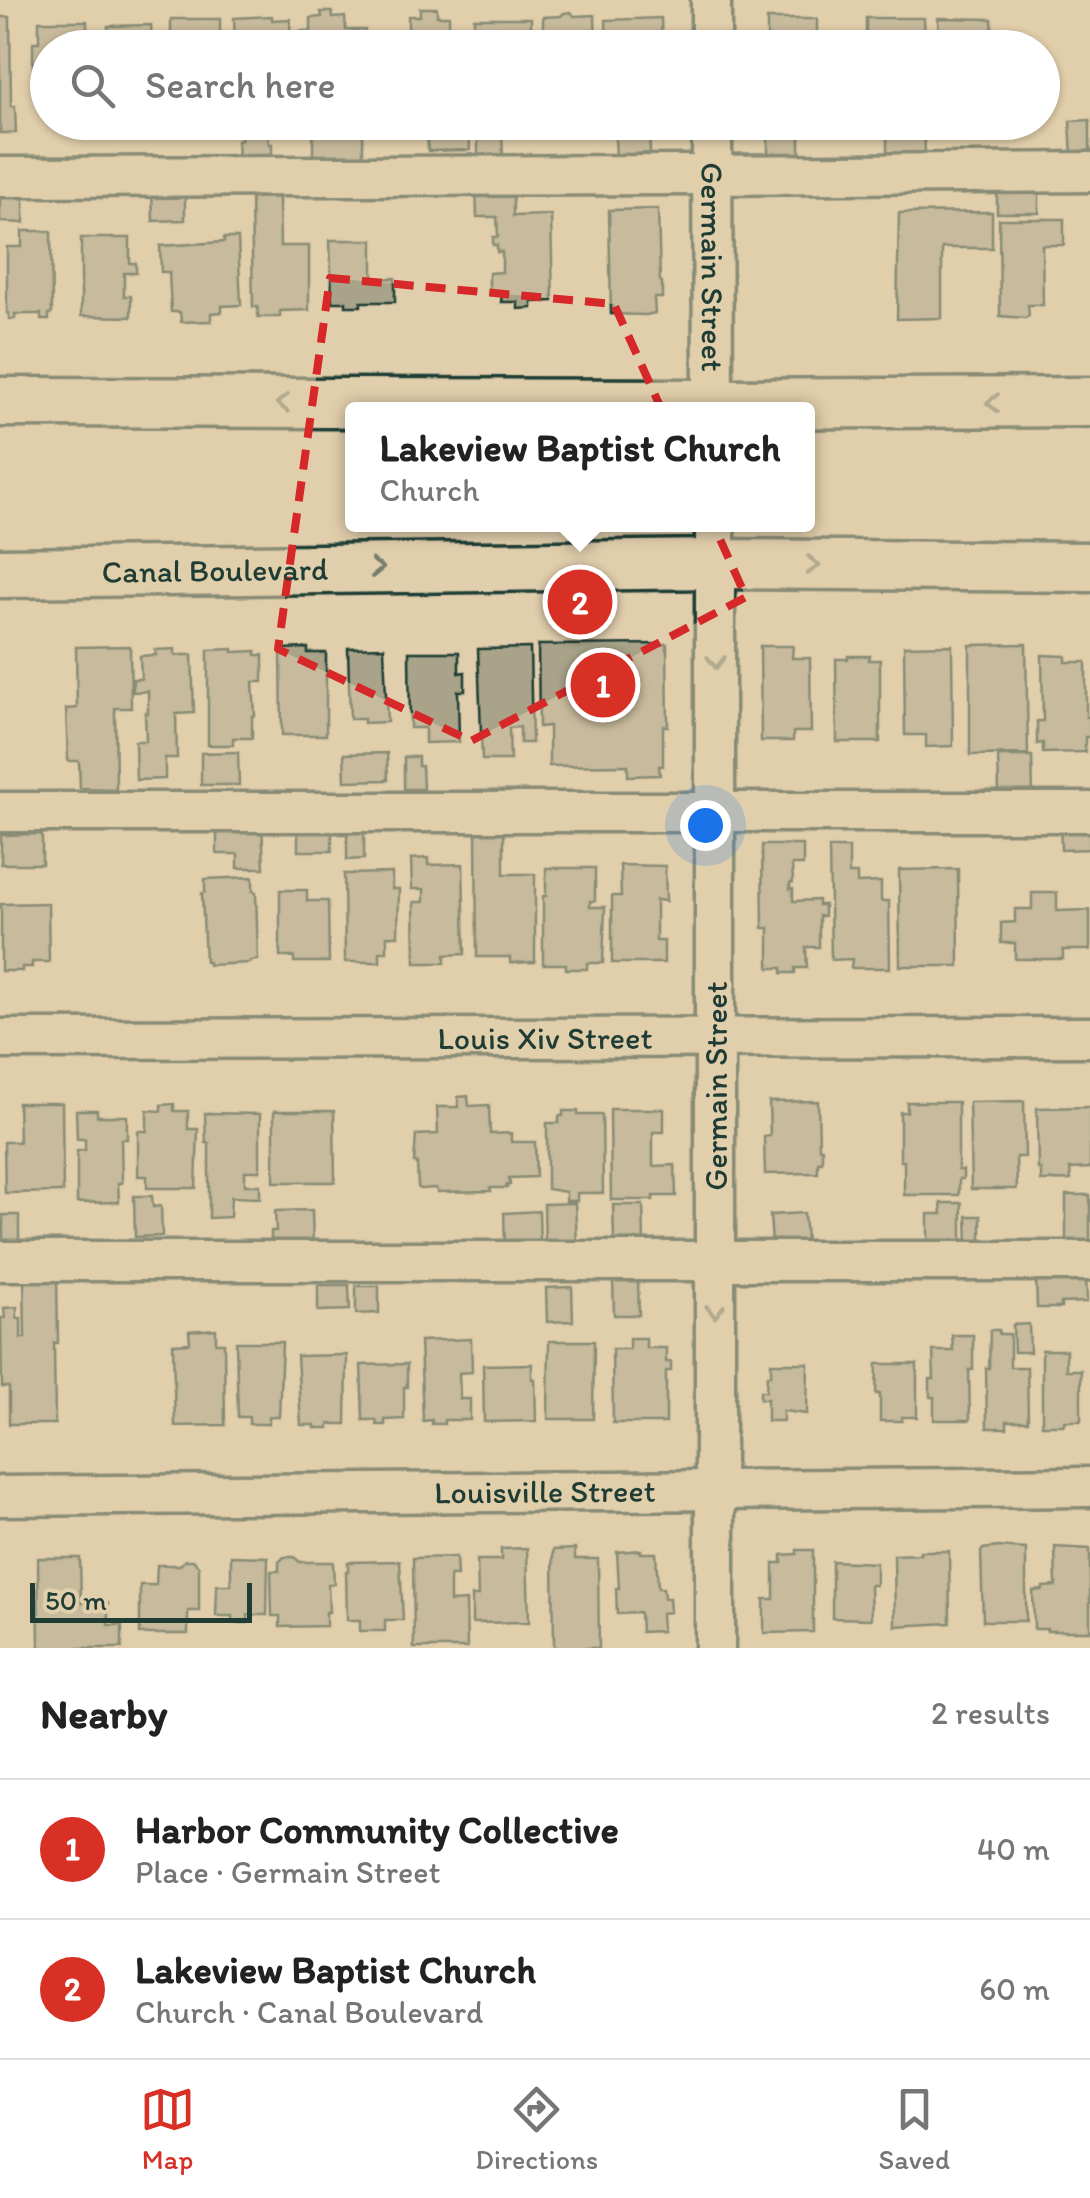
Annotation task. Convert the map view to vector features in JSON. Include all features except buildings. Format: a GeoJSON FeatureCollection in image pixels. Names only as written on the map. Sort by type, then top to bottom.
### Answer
{"type":"FeatureCollection","features":[{"type":"Feature","properties":{"kind":"main road"},"geometry":{"type":"LineString","coordinates":[[0,402],[345,404]]}},
{"type":"Feature","properties":{"kind":"main road"},"geometry":{"type":"LineString","coordinates":[[815,406],[1090,402]]}},
{"type":"Feature","properties":{"kind":"main road","name":"Canal Boulevard"},"geometry":{"type":"LineString","coordinates":[[0,573],[715,544],[1090,568]]}},
{"type":"Feature","properties":{"kind":"street"},"geometry":{"type":"LineString","coordinates":[[711,0],[711,30]]}},
{"type":"Feature","properties":{"kind":"street","name":"Germain Street"},"geometry":{"type":"LineString","coordinates":[[712,140],[713,402]]}},
{"type":"Feature","properties":{"kind":"street"},"geometry":{"type":"LineString","coordinates":[[0,176],[1090,172]]}},
{"type":"Feature","properties":{"kind":"street","name":"Germain Street"},"geometry":{"type":"LineString","coordinates":[[715,544],[715,1648]]}},
{"type":"Feature","properties":{"kind":"street"},"geometry":{"type":"LineString","coordinates":[[0,812],[1090,812]]}},
{"type":"Feature","properties":{"kind":"street","name":"Louis Xiv Street"},"geometry":{"type":"LineString","coordinates":[[0,1040],[1090,1037]]}},
{"type":"Feature","properties":{"kind":"street"},"geometry":{"type":"LineString","coordinates":[[0,1261],[1090,1261]]}},
{"type":"Feature","properties":{"kind":"street","name":"Louisville Street"},"geometry":{"type":"LineString","coordinates":[[0,1496],[1090,1487]]}},
{"type":"Feature","properties":{"kind":"highlighted area"},"geometry":{"type":"Polygon","coordinates":[[[330,278],[614,304],[746,597],[471,741],[278,649],[330,278]]]}},
{"type":"Feature","properties":{"kind":"place","name":"Lakeview Baptist Church"},"geometry":{"type":"Point","coordinates":[580,602]}},
{"type":"Feature","properties":{"kind":"place","name":"Harbor Community Collective"},"geometry":{"type":"Point","coordinates":[603,685]}}]}
